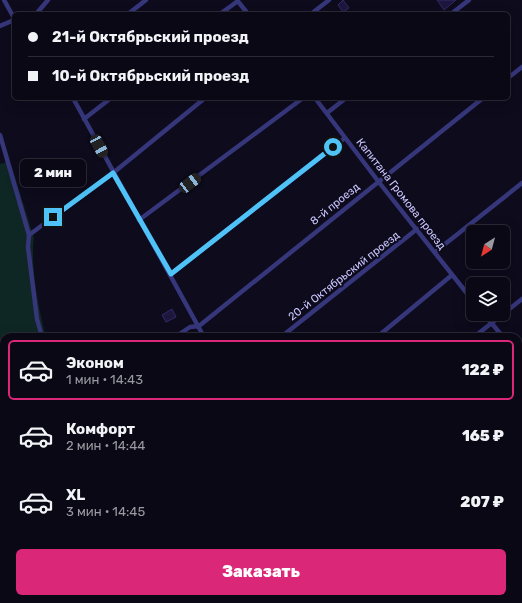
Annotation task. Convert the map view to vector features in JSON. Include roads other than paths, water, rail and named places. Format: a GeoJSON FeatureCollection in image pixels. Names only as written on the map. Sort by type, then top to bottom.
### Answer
{"type":"FeatureCollection","features":[{"type":"Feature","properties":{"kind":"street"},"geometry":{"type":"LineString","coordinates":[[4,0],[12,15]]}},
{"type":"Feature","properties":{"kind":"street"},"geometry":{"type":"LineString","coordinates":[[38,12],[48,0]]}},
{"type":"Feature","properties":{"kind":"street"},"geometry":{"type":"LineString","coordinates":[[131,12],[146,0]]}},
{"type":"Feature","properties":{"kind":"street"},"geometry":{"type":"LineString","coordinates":[[222,12],[237,0],[246,12]]}},
{"type":"Feature","properties":{"kind":"street"},"geometry":{"type":"LineString","coordinates":[[314,12],[329,0]]}},
{"type":"Feature","properties":{"kind":"street"},"geometry":{"type":"LineString","coordinates":[[454,12],[469,0]]}},
{"type":"Feature","properties":{"kind":"street"},"geometry":{"type":"LineString","coordinates":[[0,26],[12,20]]}},
{"type":"Feature","properties":{"kind":"street"},"geometry":{"type":"LineString","coordinates":[[510,76],[522,67]]}},
{"type":"Feature","properties":{"kind":"street"},"geometry":{"type":"LineString","coordinates":[[74,100],[202,333]]}},
{"type":"Feature","properties":{"kind":"street"},"geometry":{"type":"LineString","coordinates":[[84,119],[108,100]]}},
{"type":"Feature","properties":{"kind":"street"},"geometry":{"type":"LineString","coordinates":[[29,235],[113,173],[203,100]]}},
{"type":"Feature","properties":{"kind":"street"},"geometry":{"type":"LineString","coordinates":[[139,220],[300,100]]}},
{"type":"Feature","properties":{"kind":"street","name":"Капитана Громова проезд"},"geometry":{"type":"LineString","coordinates":[[317,100],[466,292]]}},
{"type":"Feature","properties":{"kind":"street"},"geometry":{"type":"LineString","coordinates":[[327,113],[343,100]]}},
{"type":"Feature","properties":{"kind":"street","name":"8-й проезд"},"geometry":{"type":"LineString","coordinates":[[180,333],[190,327],[199,326],[479,100]]}},
{"type":"Feature","properties":{"kind":"street"},"geometry":{"type":"LineString","coordinates":[[0,135],[29,235],[29,261],[37,319],[41,333]]}},
{"type":"Feature","properties":{"kind":"street"},"geometry":{"type":"LineString","coordinates":[[171,274],[345,138]]}},
{"type":"Feature","properties":{"kind":"street"},"geometry":{"type":"LineString","coordinates":[[435,252],[522,183]]}},
{"type":"Feature","properties":{"kind":"street","name":"20-й Октябрьский проезд"},"geometry":{"type":"LineString","coordinates":[[286,333],[417,229]]}},
{"type":"Feature","properties":{"kind":"street"},"geometry":{"type":"LineString","coordinates":[[382,333],[452,275]]}},
{"type":"Feature","properties":{"kind":"street"},"geometry":{"type":"LineString","coordinates":[[510,308],[522,299]]}},
{"type":"Feature","properties":{"kind":"street"},"geometry":{"type":"LineString","coordinates":[[479,333],[494,321]]}},
{"type":"Feature","properties":{"kind":"street"},"geometry":{"type":"LineString","coordinates":[[491,323],[500,333]]}}]}
